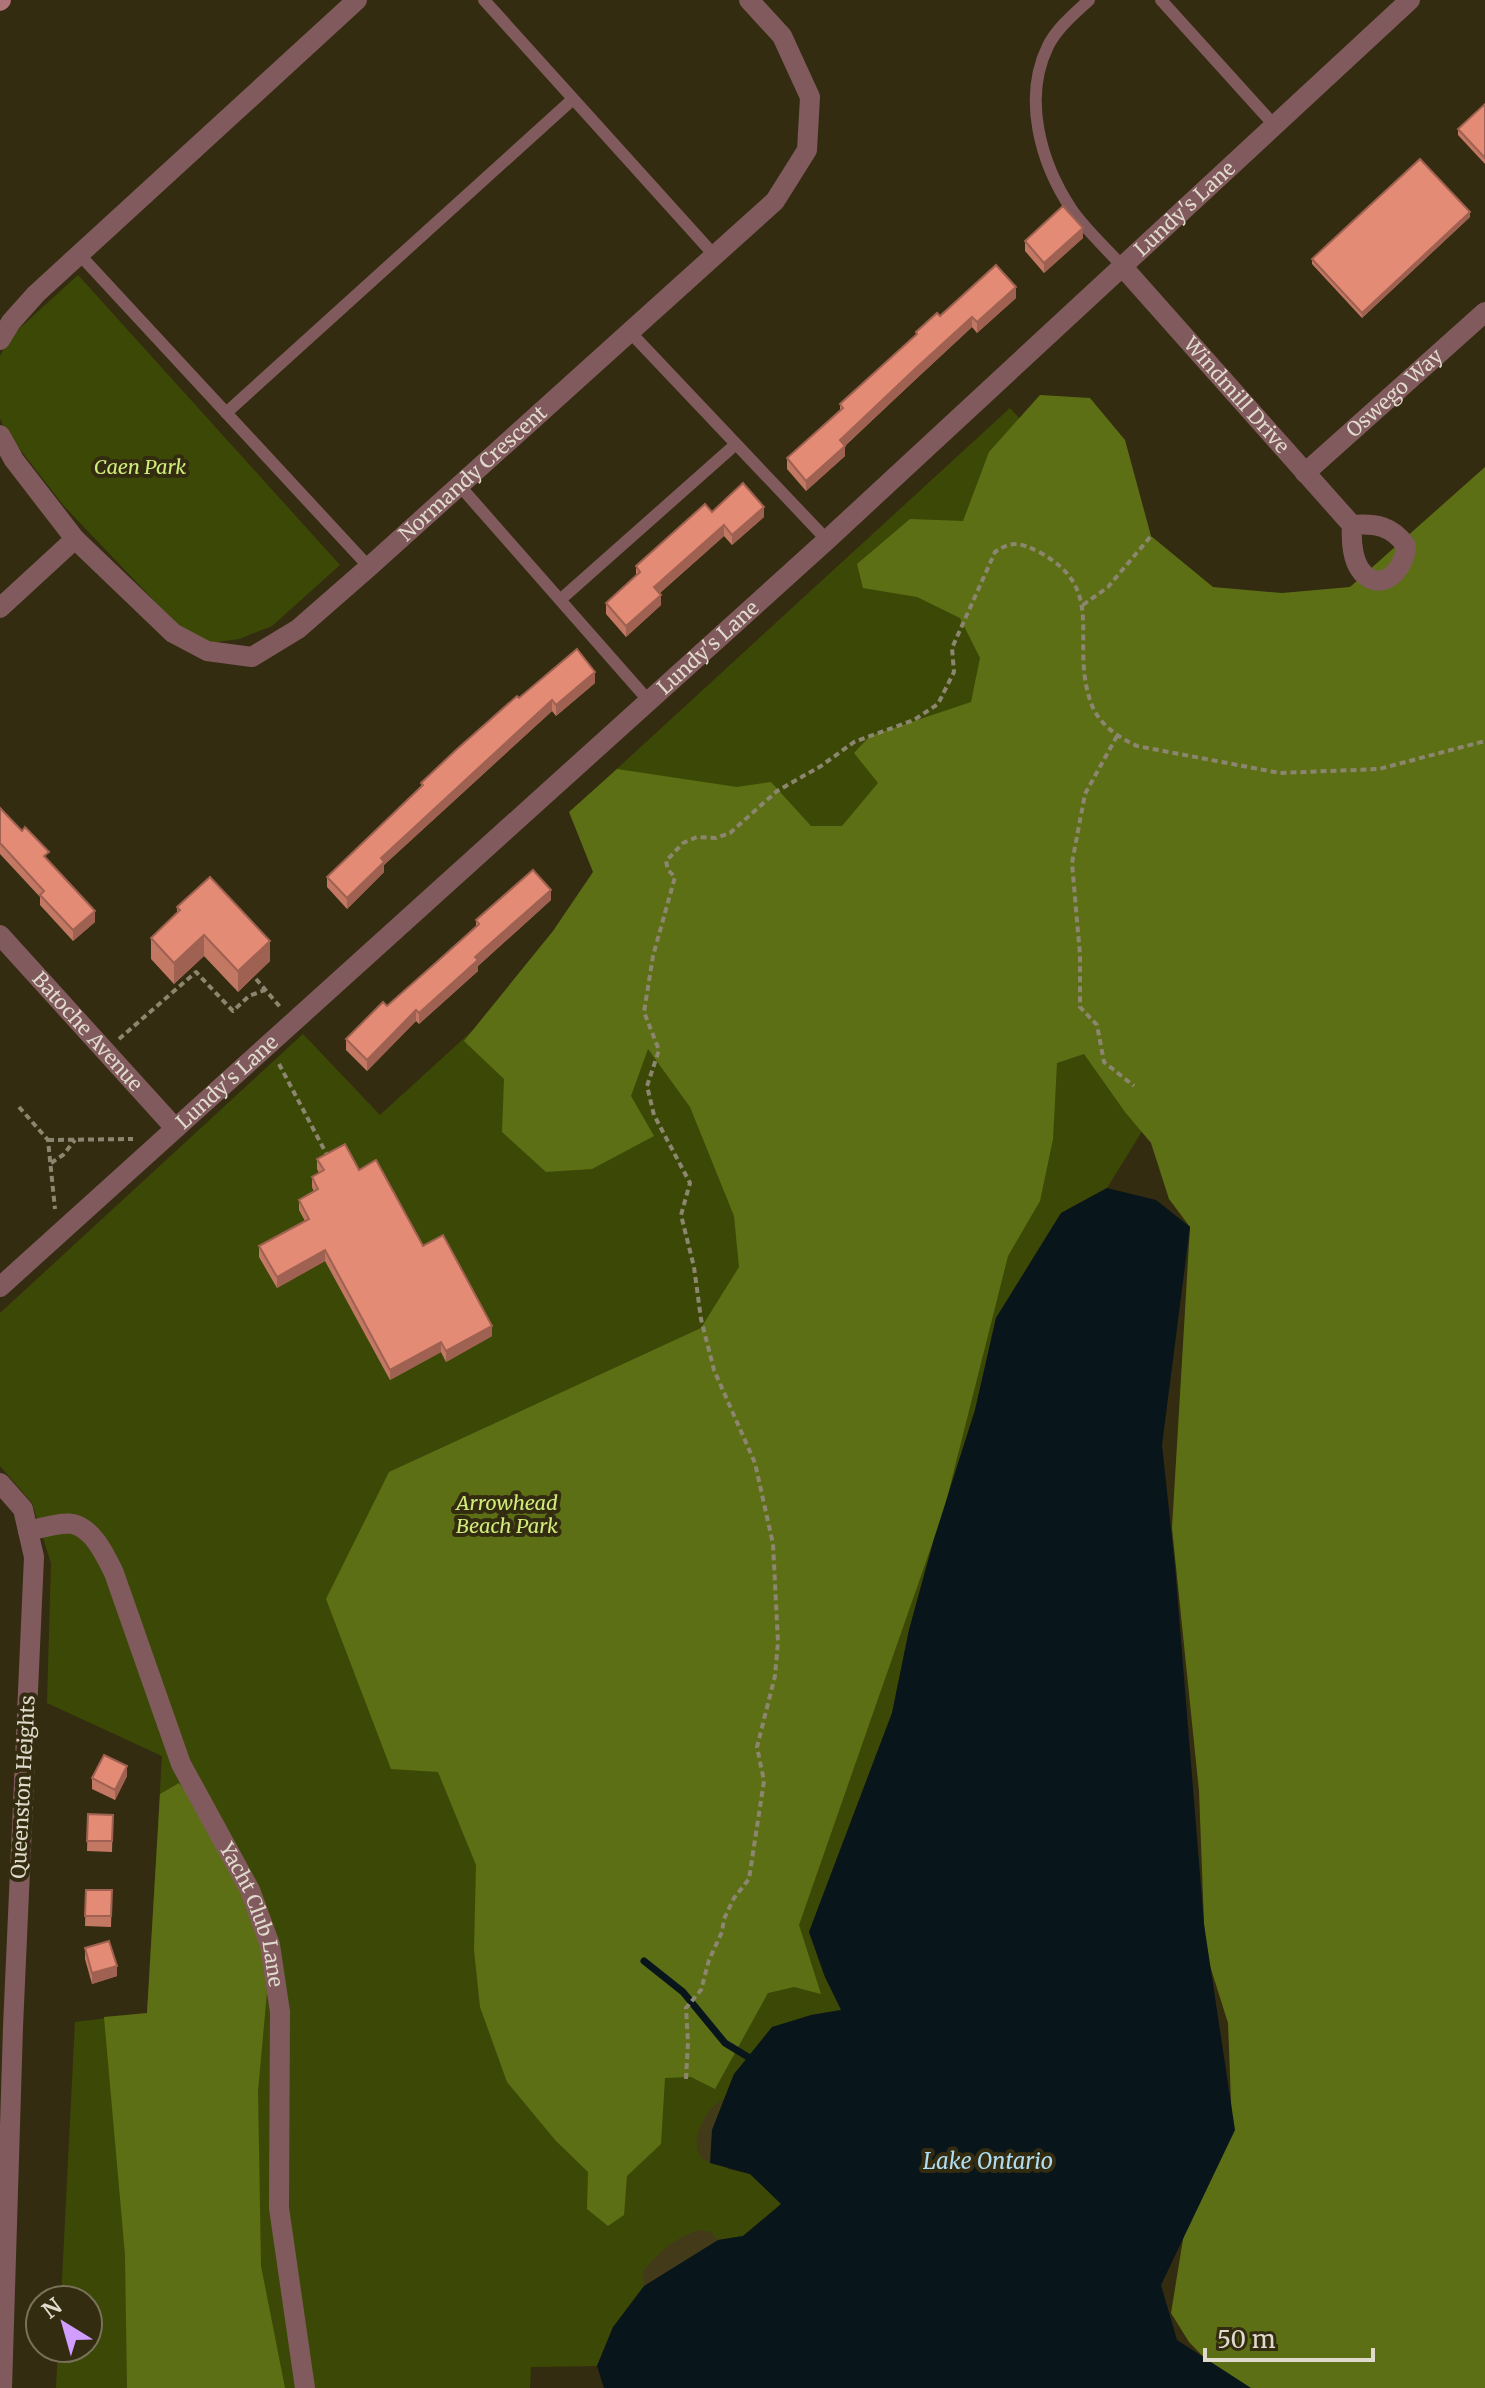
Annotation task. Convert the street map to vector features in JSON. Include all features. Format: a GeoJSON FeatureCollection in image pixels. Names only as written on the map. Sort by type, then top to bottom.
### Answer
{"type":"FeatureCollection","features":[{"type":"Feature","properties":{"kind":"street"},"geometry":{"type":"LineString","coordinates":[[0,340],[19,312],[79,254],[357,0]]}},
{"type":"Feature","properties":{"kind":"street","name":"Normandy Crescent"},"geometry":{"type":"LineString","coordinates":[[0,435],[14,460],[75,539],[173,633],[207,651],[252,657],[298,629],[775,201],[807,150],[810,97],[782,36],[749,0]]}},
{"type":"Feature","properties":{"kind":"street","name":"Lundy's Lane"},"geometry":{"type":"LineString","coordinates":[[0,1287],[827,540],[1410,0]]}},
{"type":"Feature","properties":{"kind":"street","name":"Windmill Drive"},"geometry":{"type":"LineString","coordinates":[[1121,265],[1352,525]]}},
{"type":"Feature","properties":{"kind":"street","name":"Oswego Way"},"geometry":{"type":"LineString","coordinates":[[1305,473],[1485,312]]}},
{"type":"Feature","properties":{"kind":"street"},"geometry":{"type":"LineString","coordinates":[[0,608],[75,539]]}},
{"type":"Feature","properties":{"kind":"street","name":"Batoche Avenue"},"geometry":{"type":"LineString","coordinates":[[0,935],[175,1128]]}},
{"type":"Feature","properties":{"kind":"street","name":"Queenston Heights"},"geometry":{"type":"LineString","coordinates":[[0,1483],[23,1509],[34,1557],[6,2027],[2,2388]]}},
{"type":"Feature","properties":{"kind":"street","name":"Yacht Club Lane"},"geometry":{"type":"LineString","coordinates":[[28,1531],[73,1524],[85,1530],[104,1553],[114,1573],[181,1764],[250,1890],[270,1945],[280,2012],[279,2208],[305,2388]]}},
{"type":"Feature","properties":{"kind":"lane"},"geometry":{"type":"LineString","coordinates":[[484,0],[715,256]]}},
{"type":"Feature","properties":{"kind":"lane"},"geometry":{"type":"LineString","coordinates":[[1089,0],[1068,19],[1045,56],[1036,111],[1040,145],[1072,211],[1121,265]]}},
{"type":"Feature","properties":{"kind":"lane"},"geometry":{"type":"LineString","coordinates":[[1161,0],[1274,125]]}},
{"type":"Feature","properties":{"kind":"lane"},"geometry":{"type":"LineString","coordinates":[[226,413],[573,99]]}},
{"type":"Feature","properties":{"kind":"lane"},"geometry":{"type":"LineString","coordinates":[[79,254],[369,567]]}},
{"type":"Feature","properties":{"kind":"lane"},"geometry":{"type":"LineString","coordinates":[[630,332],[827,540]]}},
{"type":"Feature","properties":{"kind":"lane"},"geometry":{"type":"LineString","coordinates":[[560,600],[736,444]]}},
{"type":"Feature","properties":{"kind":"lane"},"geometry":{"type":"LineString","coordinates":[[459,485],[648,700]]}},
{"type":"Feature","properties":{"kind":"path"},"geometry":{"type":"LineString","coordinates":[[1083,605],[1108,587],[1151,536]]}},
{"type":"Feature","properties":{"kind":"path"},"geometry":{"type":"LineString","coordinates":[[686,2079],[688,2037],[685,2021],[688,2003],[701,1990],[712,1951],[734,1898],[749,1879],[764,1781],[757,1747],[775,1676],[778,1642],[773,1544],[755,1463],[714,1370],[681,1215],[690,1183],[654,1115],[647,1086],[659,1050],[644,1012],[653,956],[675,877],[668,870],[666,861],[683,843],[697,837],[716,838],[730,833],[777,791],[821,766],[854,742],[914,720],[938,704],[954,672],[952,648],[995,552],[1006,544],[1020,543],[1066,570],[1077,586],[1083,605],[1082,651],[1090,700],[1100,720],[1117,736],[1137,746],[1280,773],[1379,769],[1485,741]]}},
{"type":"Feature","properties":{"kind":"path"},"geometry":{"type":"LineString","coordinates":[[1117,736],[1085,794],[1072,863],[1080,955],[1080,1007],[1097,1025],[1104,1062],[1134,1086]]}},
{"type":"Feature","properties":{"kind":"path"},"geometry":{"type":"LineString","coordinates":[[106,1051],[196,972],[233,1011],[249,996],[265,990]]}},
{"type":"Feature","properties":{"kind":"path"},"geometry":{"type":"LineString","coordinates":[[256,979],[284,1011]]}},
{"type":"Feature","properties":{"kind":"path"},"geometry":{"type":"LineString","coordinates":[[278,1062],[331,1162]]}},
{"type":"Feature","properties":{"kind":"path"},"geometry":{"type":"LineString","coordinates":[[19,1107],[48,1140],[58,1215]]}},
{"type":"Feature","properties":{"kind":"path"},"geometry":{"type":"LineString","coordinates":[[48,1140],[142,1139]]}},
{"type":"Feature","properties":{"kind":"path"},"geometry":{"type":"LineString","coordinates":[[50,1163],[63,1155],[75,1140]]}},
{"type":"Feature","properties":{"kind":"green space","name":"Caen Park"},"geometry":{"type":"Polygon","coordinates":[[[78,275],[340,565],[272,626],[239,639],[210,643],[181,629],[64,506],[5,430],[0,418],[0,356],[10,337],[78,275]]]}},
{"type":"Feature","properties":{"kind":"green space"},"geometry":{"type":"Polygon","coordinates":[[[1040,395],[1090,398],[1125,440],[1151,536],[1213,587],[1282,593],[1350,587],[1485,467],[1485,2388],[1234,2388],[1189,2342],[1171,2313],[1186,2221],[1232,2126],[1228,2023],[1205,1950],[1199,1791],[1172,1528],[1190,1227],[1169,1199],[1151,1143],[1084,1054],[1057,1063],[1053,1139],[1040,1201],[1008,1256],[944,1510],[799,1925],[821,1994],[794,1987],[768,1993],[715,2089],[691,2077],[665,2078],[661,2144],[627,2176],[624,2215],[608,2226],[587,2209],[588,2172],[556,2141],[507,2082],[480,2007],[474,1950],[476,1865],[438,1772],[391,1769],[326,1599],[389,1472],[701,1328],[739,1267],[734,1216],[690,1107],[648,1049],[631,1096],[654,1136],[592,1169],[546,1172],[502,1132],[504,1079],[464,1041],[553,931],[593,872],[569,812],[617,769],[737,787],[771,782],[811,826],[842,826],[878,783],[854,753],[870,736],[971,702],[980,658],[960,618],[917,597],[863,588],[857,564],[910,519],[963,521],[989,452],[1040,395]]]}},
{"type":"Feature","properties":{"kind":"green space","name":"Arrowhead Beach Park"},"geometry":{"type":"Polygon","coordinates":[[[1010,408],[1282,709],[1253,952],[1107,1188],[1061,1213],[996,1318],[975,1410],[909,1630],[892,1713],[809,1932],[825,1977],[842,2010],[811,2015],[734,2074],[712,2130],[728,2169],[750,2174],[782,2204],[743,2236],[718,2240],[613,2327],[597,2366],[531,2367],[530,2388],[56,2388],[57,2364],[104,2364],[104,2284],[62,2284],[75,2022],[147,2013],[162,1756],[47,1703],[51,1563],[32,1503],[0,1466],[0,1313],[303,1034],[380,1115],[648,870],[584,799],[1010,408]]]}},
{"type":"Feature","properties":{"kind":"green space"},"geometry":{"type":"Polygon","coordinates":[[[179,1783],[217,1828],[255,1902],[267,1992],[258,2091],[261,2266],[285,2388],[127,2388],[125,2255],[104,2017],[147,2013],[160,1794],[179,1783]]]}},
{"type":"Feature","properties":{"kind":"sand"},"geometry":{"type":"Polygon","coordinates":[[[723,2099],[712,2130],[710,2163],[702,2158],[698,2150],[699,2131],[709,2112],[723,2099]]]}},
{"type":"Feature","properties":{"kind":"sand"},"geometry":{"type":"Polygon","coordinates":[[[699,2230],[711,2232],[718,2240],[658,2282],[644,2286],[643,2271],[655,2258],[675,2241],[699,2230]]]}},
{"type":"Feature","properties":{"kind":"water","name":"Lake Ontario"},"geometry":{"type":"Polygon","coordinates":[[[1107,1188],[1156,1200],[1190,1227],[1162,1445],[1204,1924],[1235,2130],[1161,2285],[1177,2340],[1251,2388],[604,2388],[597,2366],[613,2327],[644,2286],[718,2240],[743,2236],[781,2204],[750,2174],[710,2163],[712,2130],[734,2074],[772,2027],[841,2010],[809,1932],[892,1713],[909,1630],[975,1410],[996,1318],[1061,1213],[1107,1188]]]}},
{"type":"Feature","properties":{"kind":"building"},"geometry":{"type":"Polygon","coordinates":[[[1485,104],[1485,158],[1458,129],[1485,104]]]}},
{"type":"Feature","properties":{"kind":"building"},"geometry":{"type":"Polygon","coordinates":[[[1420,159],[1470,212],[1362,313],[1312,259],[1420,159]]]}},
{"type":"Feature","properties":{"kind":"building"},"geometry":{"type":"Polygon","coordinates":[[[1063,206],[1083,228],[1044,263],[1025,241],[1063,206]]]}},
{"type":"Feature","properties":{"kind":"building"},"geometry":{"type":"Polygon","coordinates":[[[996,265],[1016,287],[977,322],[972,317],[916,368],[840,440],[845,446],[806,481],[787,458],[843,408],[840,404],[916,332],[937,313],[940,316],[996,265]]]}},
{"type":"Feature","properties":{"kind":"building"},"geometry":{"type":"Polygon","coordinates":[[[743,483],[764,507],[732,535],[724,525],[654,587],[661,595],[626,626],[606,603],[640,572],[636,566],[705,504],[712,512],[743,483]]]}},
{"type":"Feature","properties":{"kind":"building"},"geometry":{"type":"Polygon","coordinates":[[[577,649],[595,672],[556,705],[552,700],[381,858],[384,862],[347,898],[327,877],[456,750],[577,649]]]}},
{"type":"Feature","properties":{"kind":"building"},"geometry":{"type":"Polygon","coordinates":[[[0,808],[22,831],[25,827],[49,852],[44,856],[95,911],[73,930],[40,895],[44,891],[0,843],[0,808]]]}},
{"type":"Feature","properties":{"kind":"building"},"geometry":{"type":"Polygon","coordinates":[[[533,870],[551,890],[475,957],[478,960],[419,1013],[416,1010],[367,1060],[346,1039],[383,1002],[387,1006],[479,924],[476,920],[533,870]]]}},
{"type":"Feature","properties":{"kind":"building"},"geometry":{"type":"Polygon","coordinates":[[[210,877],[270,941],[238,971],[204,935],[174,963],[151,938],[180,910],[177,907],[210,877]]]}},
{"type":"Feature","properties":{"kind":"building"},"geometry":{"type":"Polygon","coordinates":[[[345,1144],[359,1170],[376,1160],[423,1246],[443,1235],[492,1326],[446,1351],[441,1342],[390,1370],[325,1250],[277,1277],[259,1246],[309,1219],[299,1200],[318,1189],[312,1177],[324,1170],[317,1159],[345,1144]]]}},
{"type":"Feature","properties":{"kind":"building"},"geometry":{"type":"Polygon","coordinates":[[[104,1755],[127,1766],[115,1790],[92,1778],[104,1755]]]}},
{"type":"Feature","properties":{"kind":"building"},"geometry":{"type":"Polygon","coordinates":[[[88,1814],[113,1815],[112,1841],[87,1841],[88,1814]]]}},
{"type":"Feature","properties":{"kind":"building"},"geometry":{"type":"Polygon","coordinates":[[[86,1890],[112,1890],[111,1916],[85,1916],[86,1890]]]}},
{"type":"Feature","properties":{"kind":"building"},"geometry":{"type":"Polygon","coordinates":[[[109,1941],[117,1966],[92,1973],[85,1948],[109,1941]]]}},
{"type":"Feature","properties":{"kind":"waterway"},"geometry":{"type":"LineString","coordinates":[[644,1961],[683,1992],[725,2043],[748,2057]]}}]}
